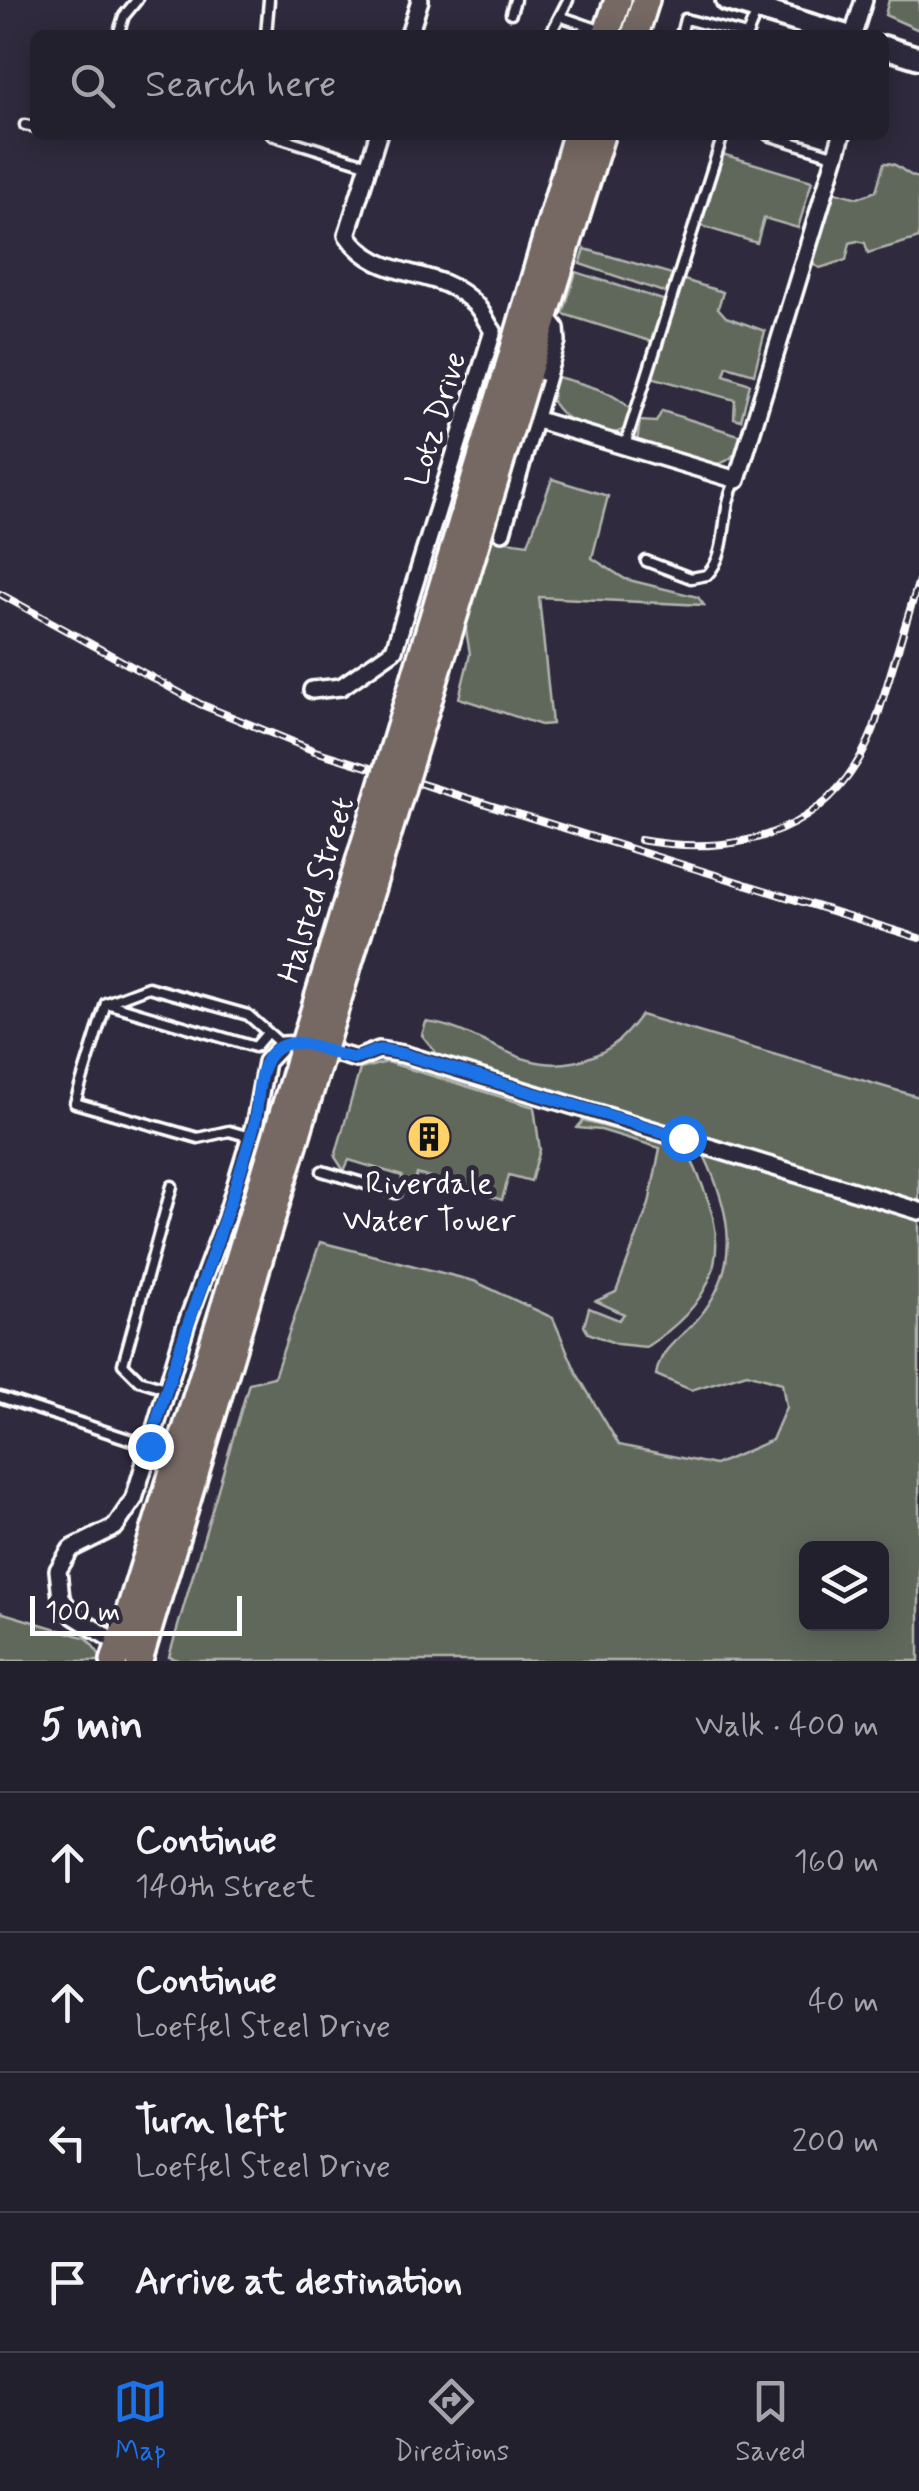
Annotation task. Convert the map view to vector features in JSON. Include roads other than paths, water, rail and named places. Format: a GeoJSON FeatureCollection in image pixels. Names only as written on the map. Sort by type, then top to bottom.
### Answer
{"type":"FeatureCollection","features":[{"type":"Feature","properties":{"kind":"main road"},"geometry":{"type":"LineString","coordinates":[[596,30],[618,0]]}},
{"type":"Feature","properties":{"kind":"main road"},"geometry":{"type":"LineString","coordinates":[[637,30],[646,0]]}},
{"type":"Feature","properties":{"kind":"main road","name":"Halsted Street"},"geometry":{"type":"LineString","coordinates":[[132,1657],[518,372],[575,140]]}},
{"type":"Feature","properties":{"kind":"main road","name":"Halsted Street"},"geometry":{"type":"LineString","coordinates":[[518,372],[545,314],[600,140]]}},
{"type":"Feature","properties":{"kind":"street"},"geometry":{"type":"LineString","coordinates":[[411,30],[420,0]]}},
{"type":"Feature","properties":{"kind":"street"},"geometry":{"type":"LineString","coordinates":[[727,0],[763,7],[830,30]]}},
{"type":"Feature","properties":{"kind":"street"},"geometry":{"type":"LineString","coordinates":[[855,30],[864,0]]}},
{"type":"Feature","properties":{"kind":"street"},"geometry":{"type":"LineString","coordinates":[[889,49],[919,58]]}},
{"type":"Feature","properties":{"kind":"street","name":"Lotz Drive"},"geometry":{"type":"LineString","coordinates":[[312,690],[342,687],[394,650],[493,331],[475,304],[447,285],[362,257],[347,235],[376,140]]}},
{"type":"Feature","properties":{"kind":"street"},"geometry":{"type":"LineString","coordinates":[[534,419],[737,480],[841,140]]}},
{"type":"Feature","properties":{"kind":"street","name":"Halsted Street"},"geometry":{"type":"LineString","coordinates":[[502,532],[557,342],[556,328],[545,314]]}},
{"type":"Feature","properties":{"kind":"street"},"geometry":{"type":"LineString","coordinates":[[132,1657],[74,1616],[61,1598],[58,1570],[71,1549],[102,1535],[126,1514],[250,1137],[266,1062],[282,1045],[305,1044],[356,1059],[379,1050],[403,1054],[919,1211]]}},
{"type":"Feature","properties":{"kind":"lane"},"geometry":{"type":"LineString","coordinates":[[120,30],[124,16],[137,0]]}},
{"type":"Feature","properties":{"kind":"lane"},"geometry":{"type":"LineString","coordinates":[[267,30],[270,0]]}},
{"type":"Feature","properties":{"kind":"lane"},"geometry":{"type":"LineString","coordinates":[[511,12],[515,0]]}},
{"type":"Feature","properties":{"kind":"lane"},"geometry":{"type":"LineString","coordinates":[[553,30],[568,0]]}},
{"type":"Feature","properties":{"kind":"lane"},"geometry":{"type":"LineString","coordinates":[[750,30],[763,7]]}},
{"type":"Feature","properties":{"kind":"lane"},"geometry":{"type":"LineString","coordinates":[[562,17],[591,30]]}},
{"type":"Feature","properties":{"kind":"lane"},"geometry":{"type":"LineString","coordinates":[[682,30],[686,18],[729,30]]}},
{"type":"Feature","properties":{"kind":"lane"},"geometry":{"type":"LineString","coordinates":[[288,140],[369,165]]}},
{"type":"Feature","properties":{"kind":"lane"},"geometry":{"type":"LineString","coordinates":[[625,446],[721,140]]}},
{"type":"Feature","properties":{"kind":"lane"},"geometry":{"type":"LineString","coordinates":[[784,140],[836,156]]}},
{"type":"Feature","properties":{"kind":"lane"},"geometry":{"type":"LineString","coordinates":[[646,561],[691,578],[706,575],[718,560],[725,504],[737,480]]}},
{"type":"Feature","properties":{"kind":"lane"},"geometry":{"type":"LineString","coordinates":[[106,1003],[148,987],[248,1016],[282,1045]]}},
{"type":"Feature","properties":{"kind":"lane"},"geometry":{"type":"LineString","coordinates":[[106,1003],[254,1047],[267,1032]]}},
{"type":"Feature","properties":{"kind":"lane"},"geometry":{"type":"LineString","coordinates":[[106,1003],[75,1103],[198,1138],[229,1131],[250,1137]]}},
{"type":"Feature","properties":{"kind":"lane"},"geometry":{"type":"LineString","coordinates":[[322,1171],[396,1193]]}},
{"type":"Feature","properties":{"kind":"lane"},"geometry":{"type":"LineString","coordinates":[[166,1388],[140,1380],[123,1364],[172,1186]]}},
{"type":"Feature","properties":{"kind":"lane"},"geometry":{"type":"LineString","coordinates":[[0,1398],[150,1446]]}},
{"type":"Feature","properties":{"kind":"railway"},"geometry":{"type":"LineString","coordinates":[[640,840],[678,845],[748,840],[780,830],[809,814],[835,792],[857,763],[874,728],[919,580]]}},
{"type":"Feature","properties":{"kind":"railway"},"geometry":{"type":"LineString","coordinates":[[0,594],[200,704],[315,751],[919,938]]}},
{"type":"Feature","properties":{"kind":"place","name":"Riverdale Water Tower"},"geometry":{"type":"Point","coordinates":[429,1137]}}]}
